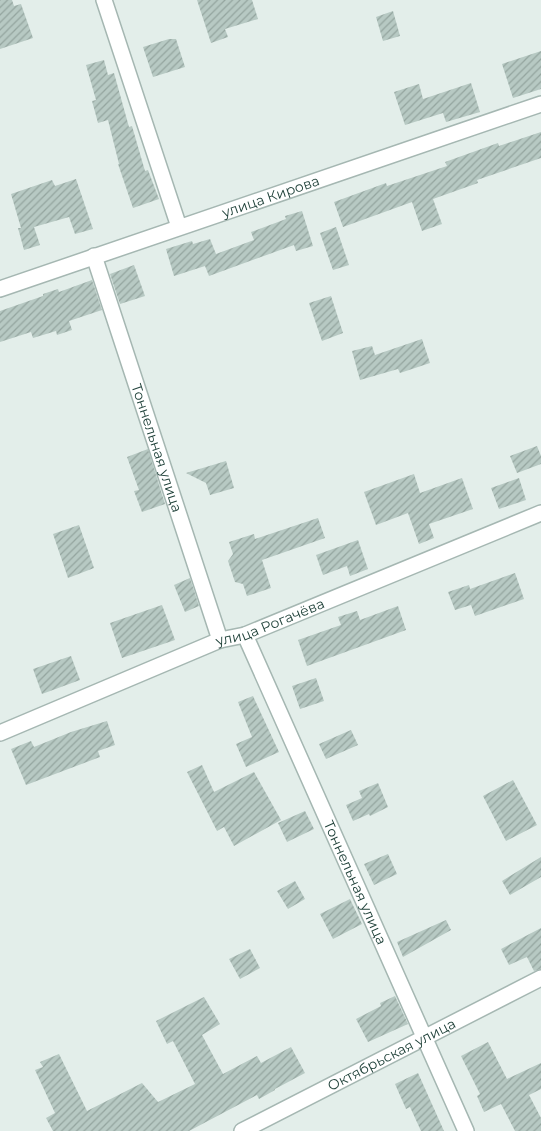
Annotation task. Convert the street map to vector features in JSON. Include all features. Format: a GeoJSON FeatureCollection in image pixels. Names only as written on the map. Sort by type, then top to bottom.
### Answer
{"type":"FeatureCollection","features":[{"type":"Feature","properties":{"kind":"street"},"geometry":{"type":"LineString","coordinates":[[104,0],[179,227]]}},
{"type":"Feature","properties":{"kind":"street","name":"улица Кирова"},"geometry":{"type":"LineString","coordinates":[[0,289],[541,104]]}},
{"type":"Feature","properties":{"kind":"street","name":"Тоннельная улица"},"geometry":{"type":"LineString","coordinates":[[94,256],[220,640]]}},
{"type":"Feature","properties":{"kind":"street","name":"улица Рогачёва"},"geometry":{"type":"LineString","coordinates":[[0,733],[220,640],[245,635],[541,513]]}},
{"type":"Feature","properties":{"kind":"street","name":"Тоннельная улица"},"geometry":{"type":"LineString","coordinates":[[245,635],[466,1131]]}},
{"type":"Feature","properties":{"kind":"street","name":"Октябрьская улица"},"geometry":{"type":"LineString","coordinates":[[242,1131],[541,978]]}},
{"type":"Feature","properties":{"kind":"building"},"geometry":{"type":"Polygon","coordinates":[[[0,0],[12,0],[14,6],[21,4],[33,38],[0,49],[0,0]]]}},
{"type":"Feature","properties":{"kind":"building"},"geometry":{"type":"Polygon","coordinates":[[[197,0],[252,0],[258,19],[225,29],[228,37],[211,43],[197,0]]]}},
{"type":"Feature","properties":{"kind":"building"},"geometry":{"type":"Polygon","coordinates":[[[393,11],[400,36],[383,41],[376,17],[393,11]]]}},
{"type":"Feature","properties":{"kind":"building"},"geometry":{"type":"Polygon","coordinates":[[[169,39],[176,39],[185,67],[153,77],[143,47],[169,39]]]}},
{"type":"Feature","properties":{"kind":"building"},"geometry":{"type":"Polygon","coordinates":[[[541,51],[541,89],[513,98],[502,64],[541,51]]]}},
{"type":"Feature","properties":{"kind":"building"},"geometry":{"type":"Polygon","coordinates":[[[104,60],[108,75],[114,73],[129,127],[132,126],[145,171],[148,170],[159,199],[133,208],[118,164],[108,120],[98,123],[92,101],[96,100],[86,65],[104,60]]]}},
{"type":"Feature","properties":{"kind":"building"},"geometry":{"type":"Polygon","coordinates":[[[471,83],[480,112],[446,122],[443,113],[405,125],[394,92],[419,84],[423,99],[471,83]]]}},
{"type":"Feature","properties":{"kind":"building"},"geometry":{"type":"Polygon","coordinates":[[[541,132],[541,158],[477,180],[478,183],[433,199],[442,224],[422,231],[412,202],[343,227],[334,202],[386,183],[387,186],[447,166],[445,162],[498,143],[499,146],[541,132]]]}},
{"type":"Feature","properties":{"kind":"building"},"geometry":{"type":"Polygon","coordinates":[[[76,179],[93,229],[75,234],[69,217],[34,227],[40,245],[24,250],[18,228],[21,228],[11,194],[52,180],[55,186],[76,179]]]}},
{"type":"Feature","properties":{"kind":"building"},"geometry":{"type":"Polygon","coordinates":[[[302,211],[313,246],[296,251],[294,245],[209,276],[205,266],[174,276],[166,249],[192,241],[193,244],[210,239],[216,254],[254,240],[251,232],[286,219],[285,216],[302,211]]]}},
{"type":"Feature","properties":{"kind":"building"},"geometry":{"type":"Polygon","coordinates":[[[336,227],[349,265],[333,270],[320,233],[336,227]]]}},
{"type":"Feature","properties":{"kind":"building"},"geometry":{"type":"Polygon","coordinates":[[[134,265],[145,296],[120,304],[110,274],[134,265]]]}},
{"type":"Feature","properties":{"kind":"building"},"geometry":{"type":"Polygon","coordinates":[[[92,280],[102,310],[69,321],[72,330],[57,335],[56,331],[33,338],[31,332],[0,342],[0,311],[43,296],[43,294],[58,289],[59,292],[92,280]]]}},
{"type":"Feature","properties":{"kind":"building"},"geometry":{"type":"Polygon","coordinates":[[[331,296],[343,333],[322,341],[309,303],[331,296]]]}},
{"type":"Feature","properties":{"kind":"building"},"geometry":{"type":"Polygon","coordinates":[[[422,339],[430,363],[400,373],[398,369],[360,380],[352,351],[372,346],[375,355],[422,339]]]}},
{"type":"Feature","properties":{"kind":"building"},"geometry":{"type":"Polygon","coordinates":[[[537,446],[541,456],[541,464],[517,473],[510,456],[537,446]]]}},
{"type":"Feature","properties":{"kind":"building"},"geometry":{"type":"Polygon","coordinates":[[[148,449],[165,504],[142,512],[134,491],[139,490],[127,457],[148,449]]]}},
{"type":"Feature","properties":{"kind":"building"},"geometry":{"type":"Polygon","coordinates":[[[226,461],[234,488],[210,495],[206,483],[186,473],[226,461]]]}},
{"type":"Feature","properties":{"kind":"building"},"geometry":{"type":"Polygon","coordinates":[[[414,474],[420,493],[462,478],[473,509],[429,524],[434,538],[419,544],[408,513],[376,525],[364,492],[414,474]]]}},
{"type":"Feature","properties":{"kind":"building"},"geometry":{"type":"Polygon","coordinates":[[[519,478],[526,500],[499,509],[491,488],[519,478]]]}},
{"type":"Feature","properties":{"kind":"building"},"geometry":{"type":"Polygon","coordinates":[[[318,518],[325,538],[262,560],[271,588],[247,596],[243,584],[235,582],[228,561],[233,554],[229,542],[254,534],[255,539],[318,518]]]}},
{"type":"Feature","properties":{"kind":"building"},"geometry":{"type":"Polygon","coordinates":[[[79,525],[94,568],[68,578],[53,534],[79,525]]]}},
{"type":"Feature","properties":{"kind":"building"},"geometry":{"type":"Polygon","coordinates":[[[358,540],[368,569],[350,576],[347,566],[323,575],[316,555],[358,540]]]}},
{"type":"Feature","properties":{"kind":"building"},"geometry":{"type":"Polygon","coordinates":[[[515,573],[524,599],[475,616],[471,605],[455,610],[448,592],[469,585],[470,589],[515,573]]]}},
{"type":"Feature","properties":{"kind":"building"},"geometry":{"type":"Polygon","coordinates":[[[190,578],[199,606],[185,612],[174,585],[190,578]]]}},
{"type":"Feature","properties":{"kind":"building"},"geometry":{"type":"Polygon","coordinates":[[[162,605],[175,640],[122,658],[110,623],[162,605]]]}},
{"type":"Feature","properties":{"kind":"building"},"geometry":{"type":"Polygon","coordinates":[[[398,606],[406,630],[307,666],[298,640],[341,625],[338,617],[357,611],[360,620],[398,606]]]}},
{"type":"Feature","properties":{"kind":"building"},"geometry":{"type":"Polygon","coordinates":[[[71,656],[80,680],[42,694],[33,669],[71,656]]]}},
{"type":"Feature","properties":{"kind":"building"},"geometry":{"type":"Polygon","coordinates":[[[316,678],[324,701],[300,709],[292,686],[316,678]]]}},
{"type":"Feature","properties":{"kind":"building"},"geometry":{"type":"Polygon","coordinates":[[[253,696],[279,752],[246,767],[236,744],[252,737],[238,702],[253,696]]]}},
{"type":"Feature","properties":{"kind":"building"},"geometry":{"type":"Polygon","coordinates":[[[107,721],[115,745],[98,751],[100,757],[26,785],[11,749],[31,741],[34,747],[71,732],[107,721]]]}},
{"type":"Feature","properties":{"kind":"building"},"geometry":{"type":"Polygon","coordinates":[[[351,730],[358,745],[326,759],[319,744],[351,730]]]}},
{"type":"Feature","properties":{"kind":"building"},"geometry":{"type":"Polygon","coordinates":[[[202,765],[214,792],[254,772],[281,820],[234,846],[224,827],[217,831],[187,772],[202,765]]]}},
{"type":"Feature","properties":{"kind":"building"},"geometry":{"type":"Polygon","coordinates":[[[513,780],[537,825],[506,841],[483,796],[513,780]]]}},
{"type":"Feature","properties":{"kind":"building"},"geometry":{"type":"Polygon","coordinates":[[[378,783],[388,807],[370,816],[369,814],[353,821],[346,805],[362,798],[359,791],[378,783]]]}},
{"type":"Feature","properties":{"kind":"building"},"geometry":{"type":"Polygon","coordinates":[[[305,811],[314,829],[287,842],[278,823],[305,811]]]}},
{"type":"Feature","properties":{"kind":"building"},"geometry":{"type":"Polygon","coordinates":[[[388,854],[397,874],[374,885],[364,864],[388,854]]]}},
{"type":"Feature","properties":{"kind":"building"},"geometry":{"type":"Polygon","coordinates":[[[541,857],[541,877],[510,895],[502,881],[541,857]]]}},
{"type":"Feature","properties":{"kind":"building"},"geometry":{"type":"Polygon","coordinates":[[[295,881],[305,899],[288,909],[277,891],[295,881]]]}},
{"type":"Feature","properties":{"kind":"building"},"geometry":{"type":"Polygon","coordinates":[[[350,899],[362,924],[333,939],[320,914],[350,899]]]}},
{"type":"Feature","properties":{"kind":"building"},"geometry":{"type":"Polygon","coordinates":[[[446,920],[451,930],[403,957],[397,942],[446,920]]]}},
{"type":"Feature","properties":{"kind":"building"},"geometry":{"type":"Polygon","coordinates":[[[541,928],[541,969],[534,971],[527,957],[509,965],[501,949],[541,928]]]}},
{"type":"Feature","properties":{"kind":"building"},"geometry":{"type":"Polygon","coordinates":[[[250,949],[260,968],[240,979],[229,959],[250,949]]]}},
{"type":"Feature","properties":{"kind":"building"},"geometry":{"type":"Polygon","coordinates":[[[395,996],[408,1024],[368,1042],[356,1019],[381,1006],[380,1003],[395,996]]]}},
{"type":"Feature","properties":{"kind":"building"},"geometry":{"type":"Polygon","coordinates":[[[204,997],[220,1024],[202,1035],[223,1074],[257,1056],[261,1063],[291,1047],[305,1073],[259,1099],[257,1095],[189,1131],[53,1131],[46,1118],[55,1113],[35,1070],[43,1067],[40,1062],[59,1054],[87,1111],[142,1083],[158,1102],[195,1084],[173,1041],[167,1044],[156,1021],[204,997]]]}},
{"type":"Feature","properties":{"kind":"building"},"geometry":{"type":"Polygon","coordinates":[[[488,1042],[507,1079],[541,1063],[541,1089],[529,1095],[541,1118],[541,1131],[515,1131],[501,1104],[484,1112],[477,1096],[480,1094],[461,1056],[488,1042]]]}},
{"type":"Feature","properties":{"kind":"building"},"geometry":{"type":"Polygon","coordinates":[[[418,1073],[444,1131],[421,1131],[410,1107],[406,1109],[395,1084],[418,1073]]]}}]}
